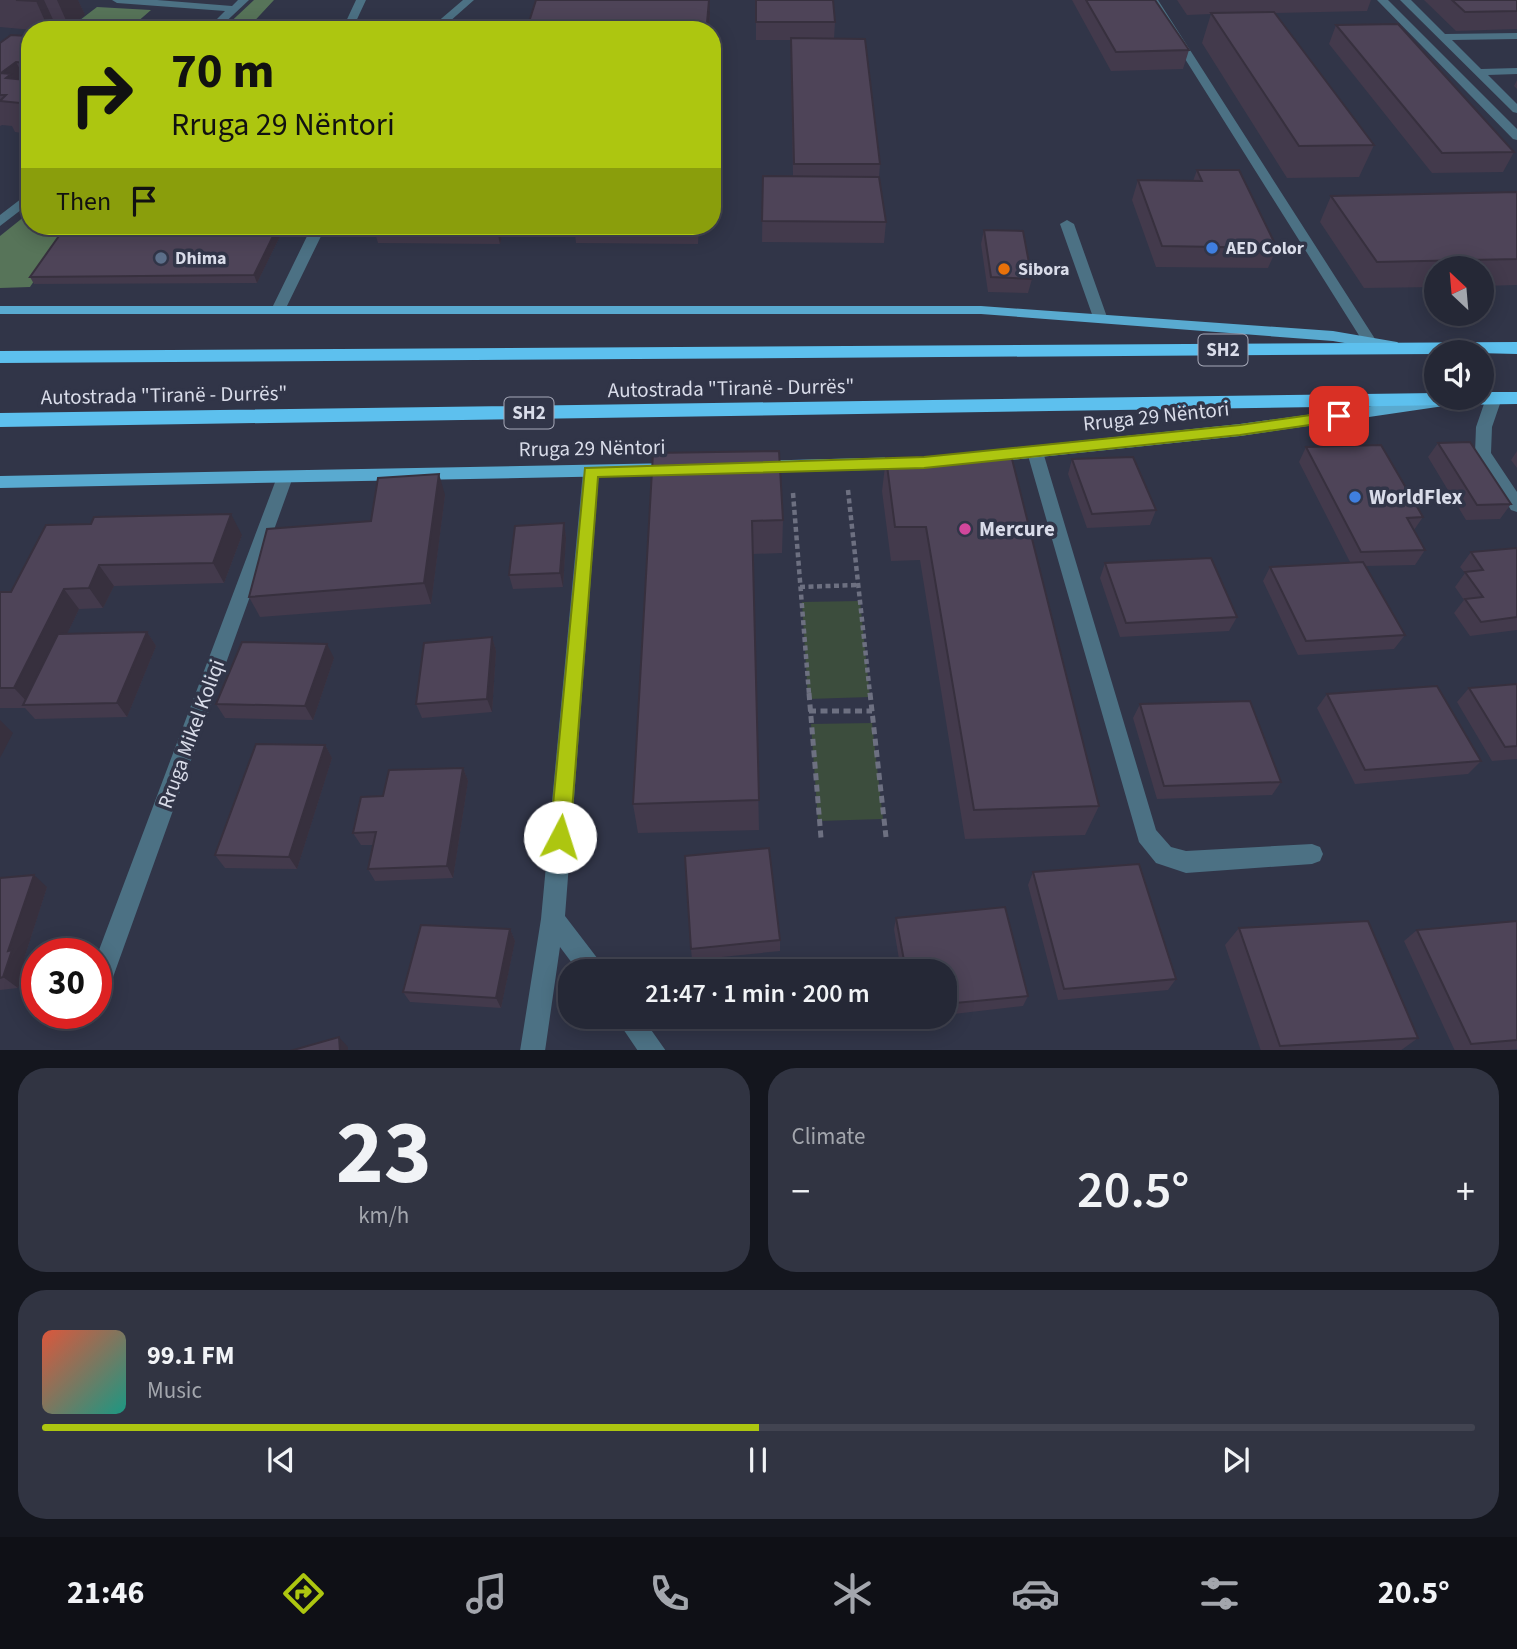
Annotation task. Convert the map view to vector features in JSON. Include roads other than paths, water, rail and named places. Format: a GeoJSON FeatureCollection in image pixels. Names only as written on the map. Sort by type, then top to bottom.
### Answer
{"type":"FeatureCollection","features":[{"type":"Feature","properties":{"kind":"highway","name":"SH2"},"geometry":{"type":"LineString","coordinates":[[1407,349],[1517,348]]}},
{"type":"Feature","properties":{"kind":"highway","name":"Autostrada \"Tiranë - Durrës\""},"geometry":{"type":"LineString","coordinates":[[0,356],[1407,349]]}},
{"type":"Feature","properties":{"kind":"highway","name":"Rruga 29 Nëntori"},"geometry":{"type":"LineString","coordinates":[[1494,398],[1517,398]]}},
{"type":"Feature","properties":{"kind":"highway","name":"Autostrada \"Tiranë - Durrës\""},"geometry":{"type":"LineString","coordinates":[[0,420],[1424,400]]}},
{"type":"Feature","properties":{"kind":"main road"},"geometry":{"type":"LineString","coordinates":[[0,310],[905,309],[1100,317],[1333,336],[1407,349]]}},
{"type":"Feature","properties":{"kind":"main road","name":"Rruga 29 Nëntori"},"geometry":{"type":"LineString","coordinates":[[952,460],[1240,430],[1424,404]]}},
{"type":"Feature","properties":{"kind":"main road"},"geometry":{"type":"LineString","coordinates":[[744,467],[924,462]]}},
{"type":"Feature","properties":{"kind":"main road","name":"Rruga 29 Nëntori"},"geometry":{"type":"LineString","coordinates":[[0,482],[688,469]]}},
{"type":"Feature","properties":{"kind":"street"},"geometry":{"type":"LineString","coordinates":[[117,0],[234,9]]}},
{"type":"Feature","properties":{"kind":"street"},"geometry":{"type":"LineString","coordinates":[[221,21],[244,0]]}},
{"type":"Feature","properties":{"kind":"street"},"geometry":{"type":"LineString","coordinates":[[351,21],[360,0]]}},
{"type":"Feature","properties":{"kind":"street"},"geometry":{"type":"LineString","coordinates":[[444,21],[469,0]]}},
{"type":"Feature","properties":{"kind":"street"},"geometry":{"type":"LineString","coordinates":[[1153,0],[1370,342]]}},
{"type":"Feature","properties":{"kind":"street"},"geometry":{"type":"LineString","coordinates":[[1382,0],[1517,136]]}},
{"type":"Feature","properties":{"kind":"street"},"geometry":{"type":"LineString","coordinates":[[1405,0],[1517,110]]}},
{"type":"Feature","properties":{"kind":"street"},"geometry":{"type":"LineString","coordinates":[[1443,37],[1517,36]]}},
{"type":"Feature","properties":{"kind":"street"},"geometry":{"type":"LineString","coordinates":[[1479,72],[1517,71]]}},
{"type":"Feature","properties":{"kind":"street"},"geometry":{"type":"LineString","coordinates":[[0,222],[21,204]]}},
{"type":"Feature","properties":{"kind":"street"},"geometry":{"type":"LineString","coordinates":[[1067,225],[1100,317]]}},
{"type":"Feature","properties":{"kind":"street"},"geometry":{"type":"LineString","coordinates":[[279,308],[315,235]]}},
{"type":"Feature","properties":{"kind":"street"},"geometry":{"type":"LineString","coordinates":[[1490,410],[1484,427],[1483,453],[1517,506]]}},
{"type":"Feature","properties":{"kind":"street"},"geometry":{"type":"LineString","coordinates":[[1035,452],[1147,835],[1164,856],[1186,862],[1312,854]]}},
{"type":"Feature","properties":{"kind":"street"},"geometry":{"type":"LineString","coordinates":[[532,1050],[553,919],[591,471]]}},
{"type":"Feature","properties":{"kind":"street","name":"Rruga Mikel Koliqi"},"geometry":{"type":"LineString","coordinates":[[112,947],[285,477]]}},
{"type":"Feature","properties":{"kind":"street"},"geometry":{"type":"LineString","coordinates":[[553,919],[584,959]]}},
{"type":"Feature","properties":{"kind":"street"},"geometry":{"type":"LineString","coordinates":[[637,1029],[653,1050]]}},
{"type":"Feature","properties":{"kind":"place","name":"AED Color"},"geometry":{"type":"Point","coordinates":[1212,248]}},
{"type":"Feature","properties":{"kind":"place","name":"Dhima"},"geometry":{"type":"Point","coordinates":[161,258]}},
{"type":"Feature","properties":{"kind":"place","name":"Sibora"},"geometry":{"type":"Point","coordinates":[1004,269]}},
{"type":"Feature","properties":{"kind":"place","name":"WorldFlex"},"geometry":{"type":"Point","coordinates":[1355,497]}},
{"type":"Feature","properties":{"kind":"place","name":"Mercure"},"geometry":{"type":"Point","coordinates":[965,529]}}]}
